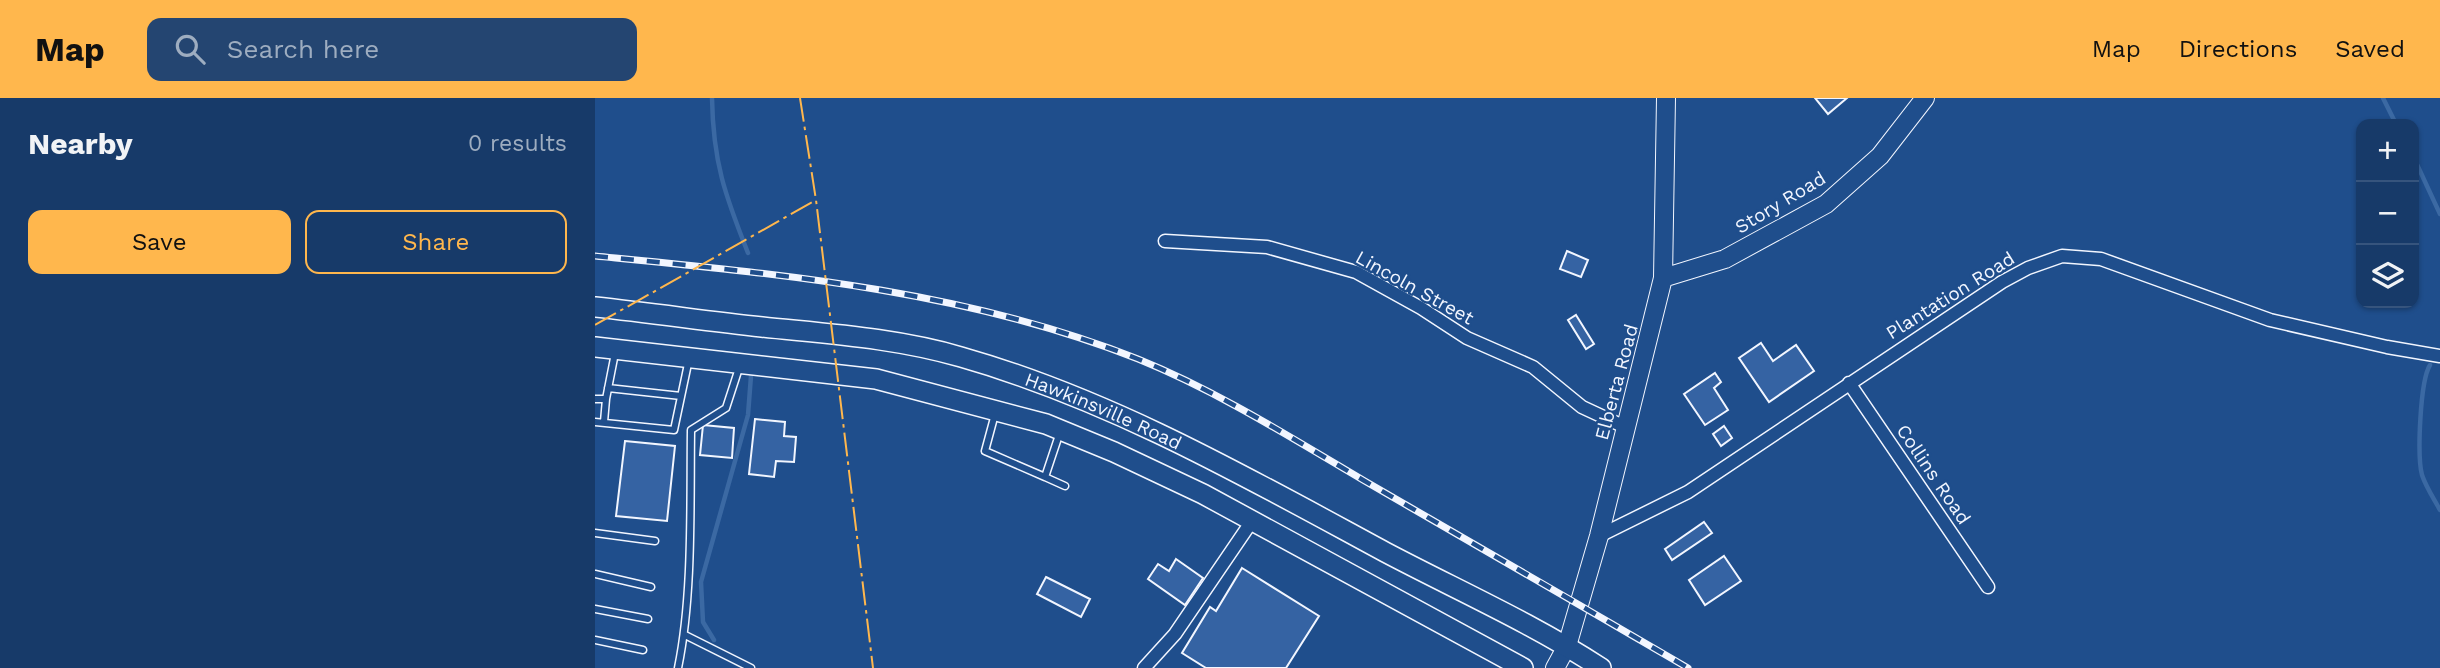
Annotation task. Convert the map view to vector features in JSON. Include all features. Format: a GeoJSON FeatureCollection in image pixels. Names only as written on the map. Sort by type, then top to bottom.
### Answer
{"type":"FeatureCollection","features":[{"type":"Feature","properties":{"kind":"main road","name":"Hawkinsville Road"},"geometry":{"type":"LineString","coordinates":[[595,307],[877,338],[960,356],[1071,394],[1129,418],[1219,463],[1567,646],[1601,668]]}},
{"type":"Feature","properties":{"kind":"main road","name":"Hawkinsville Road"},"geometry":{"type":"LineString","coordinates":[[595,347],[876,379],[1061,430],[1114,452],[1252,521],[1523,668]]}},
{"type":"Feature","properties":{"kind":"street","name":"Elberta Road"},"geometry":{"type":"LineString","coordinates":[[1555,668],[1567,646],[1599,536],[1663,278],[1666,98]]}},
{"type":"Feature","properties":{"kind":"street","name":"Story Road"},"geometry":{"type":"LineString","coordinates":[[1663,278],[1725,259],[1826,204],[1880,156],[1925,98]]}},
{"type":"Feature","properties":{"kind":"street","name":"Lincoln Street"},"geometry":{"type":"LineString","coordinates":[[1165,241],[1267,247],[1356,272],[1467,338],[1533,367],[1581,407],[1625,427]]}},
{"type":"Feature","properties":{"kind":"street","name":"Plantation Road"},"geometry":{"type":"LineString","coordinates":[[1599,536],[1688,492],[2003,282],[2028,268],[2062,256],[2101,259],[2270,320],[2387,347],[2440,356]]}},
{"type":"Feature","properties":{"kind":"street","name":"Collins Road"},"geometry":{"type":"LineString","coordinates":[[1849,383],[1988,587]]}},
{"type":"Feature","properties":{"kind":"street"},"geometry":{"type":"LineString","coordinates":[[1144,668],[1175,634],[1252,521]]}},
{"type":"Feature","properties":{"kind":"lane"},"geometry":{"type":"LineString","coordinates":[[604,422],[616,349]]}},
{"type":"Feature","properties":{"kind":"lane"},"geometry":{"type":"LineString","coordinates":[[595,422],[674,430],[689,358]]}},
{"type":"Feature","properties":{"kind":"lane"},"geometry":{"type":"LineString","coordinates":[[678,668],[685,635],[691,430],[726,408],[741,363]]}},
{"type":"Feature","properties":{"kind":"lane"},"geometry":{"type":"LineString","coordinates":[[608,388],[681,396]]}},
{"type":"Feature","properties":{"kind":"lane"},"geometry":{"type":"LineString","coordinates":[[595,399],[606,400]]}},
{"type":"Feature","properties":{"kind":"lane"},"geometry":{"type":"LineString","coordinates":[[995,411],[985,451],[1065,486]]}},
{"type":"Feature","properties":{"kind":"lane"},"geometry":{"type":"LineString","coordinates":[[1045,477],[1061,430]]}},
{"type":"Feature","properties":{"kind":"lane"},"geometry":{"type":"LineString","coordinates":[[595,533],[655,541]]}},
{"type":"Feature","properties":{"kind":"lane"},"geometry":{"type":"LineString","coordinates":[[595,574],[651,587]]}},
{"type":"Feature","properties":{"kind":"lane"},"geometry":{"type":"LineString","coordinates":[[595,609],[648,619]]}},
{"type":"Feature","properties":{"kind":"lane"},"geometry":{"type":"LineString","coordinates":[[685,635],[751,668]]}},
{"type":"Feature","properties":{"kind":"lane"},"geometry":{"type":"LineString","coordinates":[[595,640],[643,650]]}},
{"type":"Feature","properties":{"kind":"building"},"geometry":{"type":"Polygon","coordinates":[[[1815,98],[1847,98],[1828,114],[1815,98]]]}},
{"type":"Feature","properties":{"kind":"building"},"geometry":{"type":"Polygon","coordinates":[[[1567,251],[1588,260],[1581,277],[1560,269],[1567,251]]]}},
{"type":"Feature","properties":{"kind":"building"},"geometry":{"type":"Polygon","coordinates":[[[1576,315],[1594,344],[1586,349],[1568,320],[1576,315]]]}},
{"type":"Feature","properties":{"kind":"building"},"geometry":{"type":"Polygon","coordinates":[[[1761,343],[1773,361],[1796,345],[1814,371],[1769,402],[1739,358],[1761,343]]]}},
{"type":"Feature","properties":{"kind":"building"},"geometry":{"type":"Polygon","coordinates":[[[1715,373],[1721,382],[1714,388],[1728,410],[1705,425],[1684,394],[1715,373]]]}},
{"type":"Feature","properties":{"kind":"building"},"geometry":{"type":"Polygon","coordinates":[[[755,419],[785,422],[784,436],[796,437],[794,462],[776,461],[774,477],[749,474],[755,419]]]}},
{"type":"Feature","properties":{"kind":"building"},"geometry":{"type":"Polygon","coordinates":[[[703,425],[734,428],[732,458],[700,455],[703,425]]]}},
{"type":"Feature","properties":{"kind":"building"},"geometry":{"type":"Polygon","coordinates":[[[1724,426],[1732,438],[1721,446],[1713,434],[1724,426]]]}},
{"type":"Feature","properties":{"kind":"building"},"geometry":{"type":"Polygon","coordinates":[[[625,441],[675,446],[667,521],[616,516],[625,441]]]}},
{"type":"Feature","properties":{"kind":"building"},"geometry":{"type":"Polygon","coordinates":[[[1704,522],[1712,533],[1672,560],[1665,549],[1704,522]]]}},
{"type":"Feature","properties":{"kind":"building"},"geometry":{"type":"Polygon","coordinates":[[[1724,556],[1741,581],[1705,605],[1689,580],[1724,556]]]}},
{"type":"Feature","properties":{"kind":"building"},"geometry":{"type":"Polygon","coordinates":[[[1176,559],[1203,578],[1185,605],[1148,579],[1158,564],[1169,571],[1176,559]]]}},
{"type":"Feature","properties":{"kind":"building"},"geometry":{"type":"Polygon","coordinates":[[[1242,568],[1319,616],[1286,668],[1206,668],[1182,653],[1210,607],[1216,611],[1242,568]]]}},
{"type":"Feature","properties":{"kind":"building"},"geometry":{"type":"Polygon","coordinates":[[[1046,577],[1090,599],[1081,617],[1037,594],[1046,577]]]}},
{"type":"Feature","properties":{"kind":"waterway"},"geometry":{"type":"LineString","coordinates":[[712,98],[715,141],[722,178],[748,253]]}},
{"type":"Feature","properties":{"kind":"waterway"},"geometry":{"type":"LineString","coordinates":[[2383,98],[2394,119]]}},
{"type":"Feature","properties":{"kind":"waterway"},"geometry":{"type":"LineString","coordinates":[[2419,169],[2440,214]]}},
{"type":"Feature","properties":{"kind":"waterway"},"geometry":{"type":"LineString","coordinates":[[2430,365],[2422,402],[2420,465],[2422,475],[2440,510]]}},
{"type":"Feature","properties":{"kind":"waterway"},"geometry":{"type":"LineString","coordinates":[[714,640],[703,622],[701,582],[748,415],[751,376]]}},
{"type":"Feature","properties":{"kind":"railway"},"geometry":{"type":"LineString","coordinates":[[595,256],[870,288],[1006,316],[1138,359],[1253,415],[1688,668]]}},
{"type":"Feature","properties":{"kind":"power"},"geometry":{"type":"LineString","coordinates":[[800,98],[816,200],[873,668]]}},
{"type":"Feature","properties":{"kind":"power"},"geometry":{"type":"LineString","coordinates":[[595,325],[816,200]]}}]}
